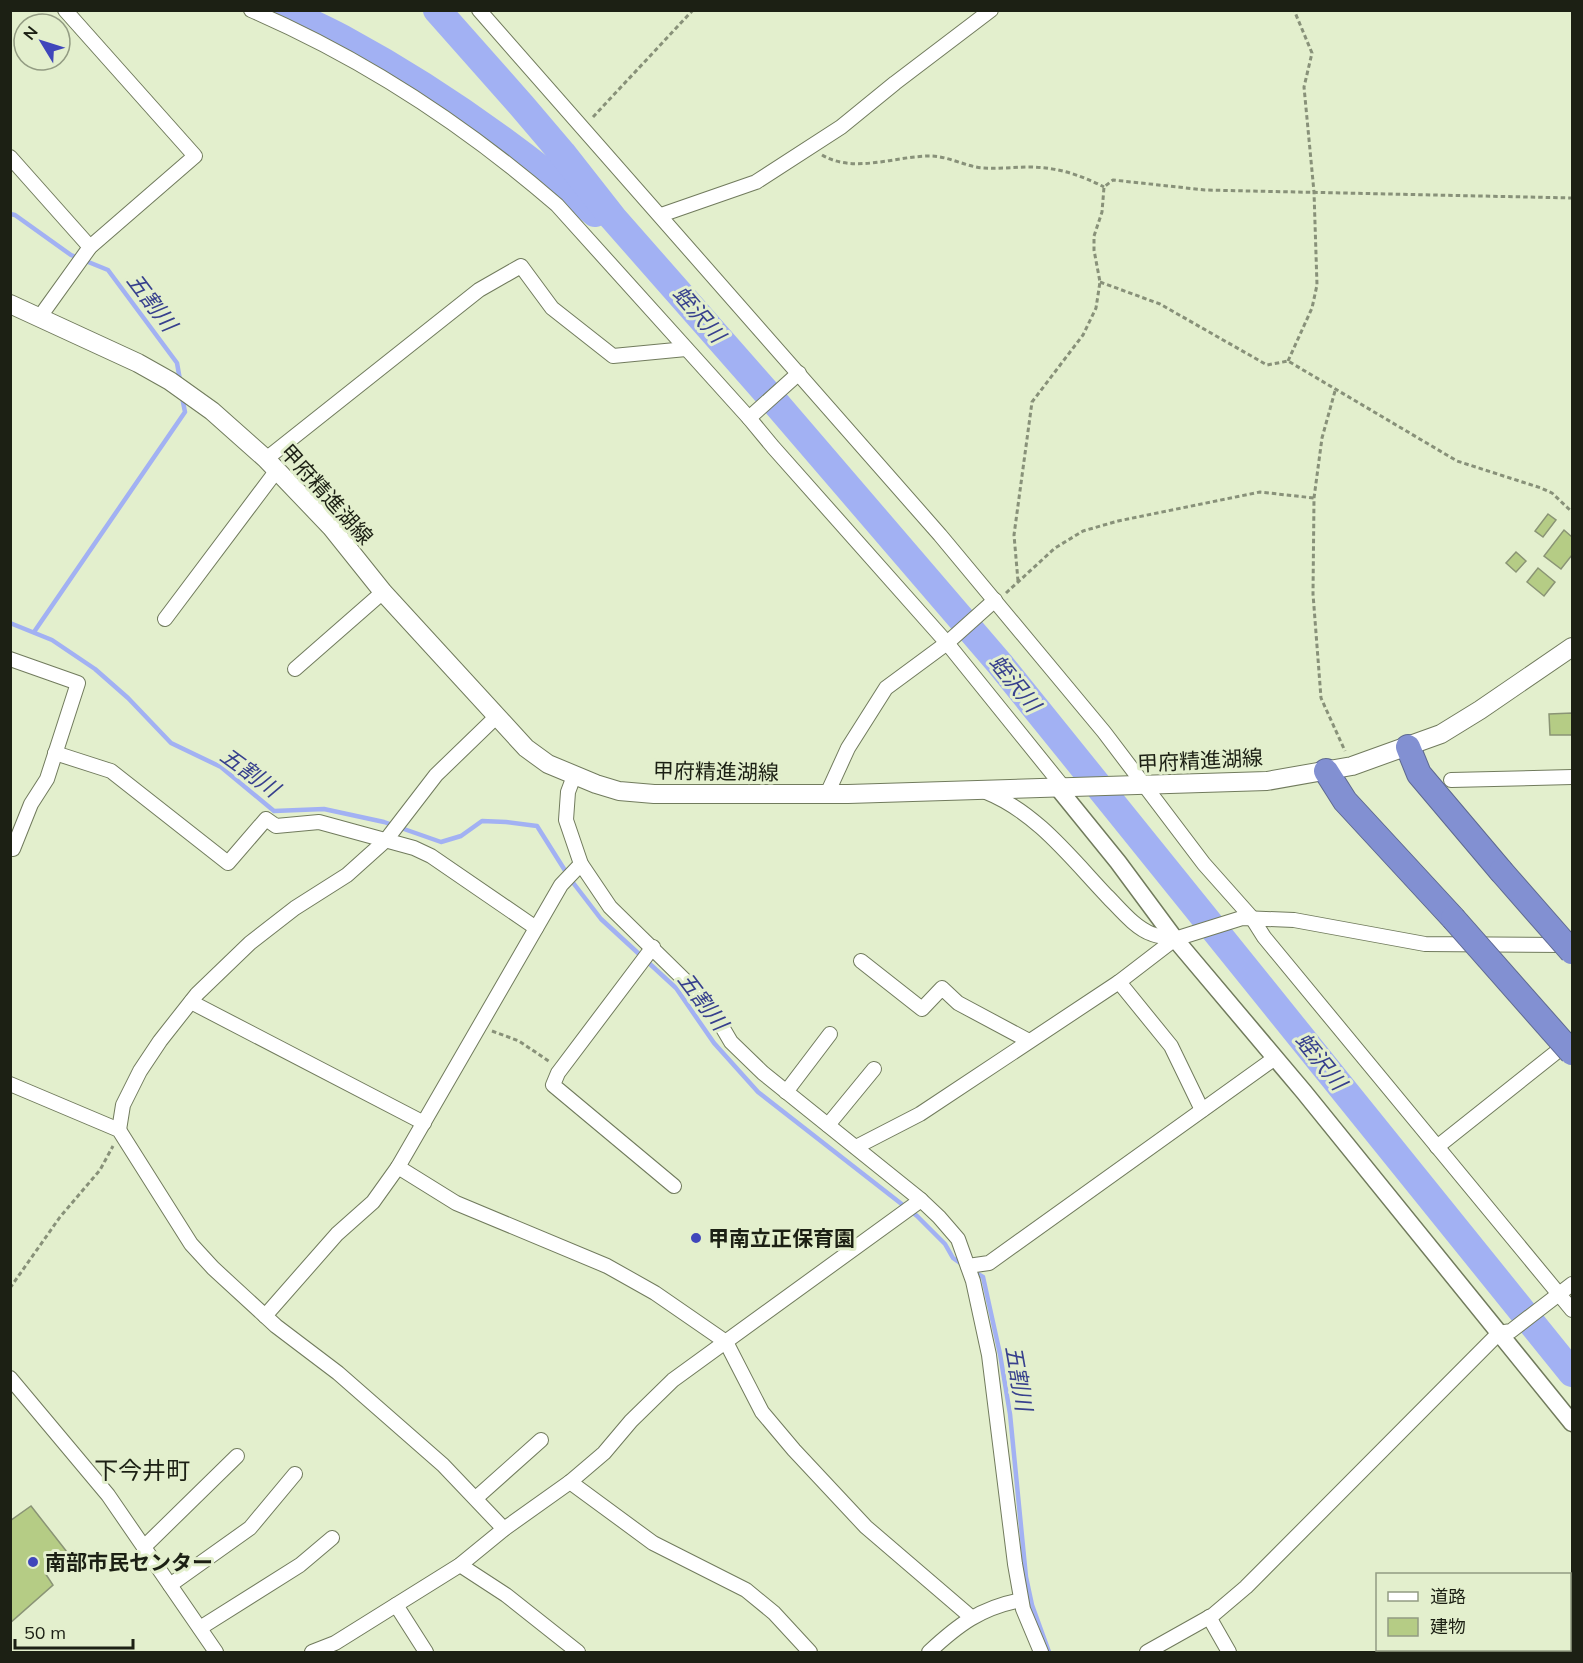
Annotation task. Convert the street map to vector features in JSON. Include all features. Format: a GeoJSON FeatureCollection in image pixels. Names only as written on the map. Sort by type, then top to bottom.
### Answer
{"type":"FeatureCollection","features":[{"type":"Feature","properties":{"kind":"highway"},"geometry":{"type":"LineString","coordinates":[[1408,747],[1419,774],[1572,952]]}},
{"type":"Feature","properties":{"kind":"highway"},"geometry":{"type":"LineString","coordinates":[[1326,771],[1345,801],[1453,918],[1572,1053]]}},
{"type":"Feature","properties":{"kind":"main road","name":"甲府精進湖線"},"geometry":{"type":"LineString","coordinates":[[10,304],[138,363],[170,381],[212,411],[272,464],[331,527],[383,592],[526,748],[548,764],[574,776],[619,791],[654,794],[827,794],[1267,781],[1352,766],[1441,734],[1572,647]]}},
{"type":"Feature","properties":{"kind":"street"},"geometry":{"type":"LineString","coordinates":[[39,318],[89,249],[195,156],[65,10]]}},
{"type":"Feature","properties":{"kind":"street"},"geometry":{"type":"LineString","coordinates":[[251,10],[285,19],[442,115],[523,175],[557,205],[686,349],[752,416],[773,447],[949,641],[1064,788],[1118,862],[1275,1058],[1505,1332],[1572,1423]]}},
{"type":"Feature","properties":{"kind":"street"},"geometry":{"type":"LineString","coordinates":[[479,10],[661,215],[794,378],[940,534],[991,603],[1104,732],[1141,786],[1247,918],[1437,1147],[1555,1296],[1572,1310]]}},
{"type":"Feature","properties":{"kind":"street"},"geometry":{"type":"LineString","coordinates":[[661,215],[756,182],[841,127],[991,10]]}},
{"type":"Feature","properties":{"kind":"street"},"geometry":{"type":"LineString","coordinates":[[10,157],[89,249]]}},
{"type":"Feature","properties":{"kind":"street"},"geometry":{"type":"LineString","coordinates":[[165,619],[272,464],[479,290],[521,266],[552,308],[613,356],[686,349]]}},
{"type":"Feature","properties":{"kind":"street"},"geometry":{"type":"LineString","coordinates":[[752,416],[794,378]]}},
{"type":"Feature","properties":{"kind":"street"},"geometry":{"type":"LineString","coordinates":[[295,669],[383,592]]}},
{"type":"Feature","properties":{"kind":"street"},"geometry":{"type":"LineString","coordinates":[[827,794],[848,748],[886,688],[949,641],[991,603]]}},
{"type":"Feature","properties":{"kind":"street"},"geometry":{"type":"LineString","coordinates":[[10,659],[78,683],[47,779],[31,804],[13,849],[10,848]]}},
{"type":"Feature","properties":{"kind":"street"},"geometry":{"type":"LineString","coordinates":[[119,1130],[123,1105],[140,1071],[191,1002],[250,943],[295,908],[347,875],[386,840],[436,775],[496,717]]}},
{"type":"Feature","properties":{"kind":"street"},"geometry":{"type":"LineString","coordinates":[[55,753],[111,771],[228,863],[266,819],[276,826],[319,822],[431,855],[536,928]]}},
{"type":"Feature","properties":{"kind":"street"},"geometry":{"type":"LineString","coordinates":[[574,776],[568,792],[566,820],[581,864],[610,906],[708,1003],[731,1042],[762,1073],[921,1200],[958,1239],[973,1281],[989,1355],[1021,1600],[1041,1653]]}},
{"type":"Feature","properties":{"kind":"street"},"geometry":{"type":"LineString","coordinates":[[1451,780],[1572,777]]}},
{"type":"Feature","properties":{"kind":"street"},"geometry":{"type":"LineString","coordinates":[[983,791],[1000,798],[1025,814],[1052,838],[1127,916],[1151,934],[1181,938]]}},
{"type":"Feature","properties":{"kind":"street"},"geometry":{"type":"LineString","coordinates":[[265,1316],[337,1234],[373,1202],[398,1167],[561,885],[581,864]]}},
{"type":"Feature","properties":{"kind":"street"},"geometry":{"type":"LineString","coordinates":[[856,1147],[920,1114],[1119,982],[1181,938],[1247,918],[1294,920],[1425,944],[1572,945]]}},
{"type":"Feature","properties":{"kind":"street"},"geometry":{"type":"LineString","coordinates":[[653,947],[560,1070],[553,1085],[674,1186]]}},
{"type":"Feature","properties":{"kind":"street"},"geometry":{"type":"LineString","coordinates":[[861,961],[922,1009],[942,988],[958,1003],[1029,1041]]}},
{"type":"Feature","properties":{"kind":"street"},"geometry":{"type":"LineString","coordinates":[[1119,982],[1172,1046],[1202,1110]]}},
{"type":"Feature","properties":{"kind":"street"},"geometry":{"type":"LineString","coordinates":[[191,1002],[424,1124]]}},
{"type":"Feature","properties":{"kind":"street"},"geometry":{"type":"LineString","coordinates":[[786,1092],[830,1034]]}},
{"type":"Feature","properties":{"kind":"street"},"geometry":{"type":"LineString","coordinates":[[1437,1147],[1572,1039]]}},
{"type":"Feature","properties":{"kind":"street"},"geometry":{"type":"LineString","coordinates":[[968,1266],[988,1263],[1275,1058]]}},
{"type":"Feature","properties":{"kind":"street"},"geometry":{"type":"LineString","coordinates":[[828,1125],[874,1069]]}},
{"type":"Feature","properties":{"kind":"street"},"geometry":{"type":"LineString","coordinates":[[10,1084],[119,1130],[191,1244],[213,1268],[265,1316],[371,1401],[455,1476],[504,1529]]}},
{"type":"Feature","properties":{"kind":"street"},"geometry":{"type":"LineString","coordinates":[[398,1167],[456,1203],[607,1266],[655,1293],[726,1342],[762,1412],[794,1450],[866,1527],[971,1617]]}},
{"type":"Feature","properties":{"kind":"street"},"geometry":{"type":"LineString","coordinates":[[312,1653],[338,1648],[396,1605],[460,1565],[504,1529],[570,1482],[604,1453],[631,1421],[673,1380],[921,1200]]}},
{"type":"Feature","properties":{"kind":"street"},"geometry":{"type":"LineString","coordinates":[[1147,1653],[1209,1617],[1246,1587],[1505,1332],[1572,1284]]}},
{"type":"Feature","properties":{"kind":"street"},"geometry":{"type":"LineString","coordinates":[[10,1378],[108,1495],[216,1653]]}},
{"type":"Feature","properties":{"kind":"street"},"geometry":{"type":"LineString","coordinates":[[476,1498],[541,1440]]}},
{"type":"Feature","properties":{"kind":"street"},"geometry":{"type":"LineString","coordinates":[[144,1547],[237,1456]]}},
{"type":"Feature","properties":{"kind":"street"},"geometry":{"type":"LineString","coordinates":[[170,1585],[250,1527],[295,1474]]}},
{"type":"Feature","properties":{"kind":"street"},"geometry":{"type":"LineString","coordinates":[[570,1482],[653,1543],[746,1590],[774,1613],[810,1653]]}},
{"type":"Feature","properties":{"kind":"street"},"geometry":{"type":"LineString","coordinates":[[200,1628],[300,1565],[332,1538]]}},
{"type":"Feature","properties":{"kind":"street"},"geometry":{"type":"LineString","coordinates":[[460,1565],[506,1595],[578,1653]]}},
{"type":"Feature","properties":{"kind":"street"},"geometry":{"type":"LineString","coordinates":[[928,1653],[971,1617],[1021,1600]]}},
{"type":"Feature","properties":{"kind":"street"},"geometry":{"type":"LineString","coordinates":[[396,1605],[426,1653]]}},
{"type":"Feature","properties":{"kind":"street"},"geometry":{"type":"LineString","coordinates":[[1209,1617],[1229,1653]]}},
{"type":"Feature","properties":{"kind":"path"},"geometry":{"type":"LineString","coordinates":[[583,127],[693,10]]}},
{"type":"Feature","properties":{"kind":"path"},"geometry":{"type":"LineString","coordinates":[[1288,362],[1312,308],[1317,285],[1314,192],[1304,87],[1312,53],[1294,10]]}},
{"type":"Feature","properties":{"kind":"path"},"geometry":{"type":"LineString","coordinates":[[810,148],[830,160],[851,165],[934,156],[982,168],[1032,167],[1063,171],[1104,187]]}},
{"type":"Feature","properties":{"kind":"path"},"geometry":{"type":"LineString","coordinates":[[1018,581],[1014,535],[1032,402],[1083,335],[1096,308],[1100,282],[1094,250],[1094,236],[1102,212],[1104,187],[1113,180],[1205,190],[1572,198]]}},
{"type":"Feature","properties":{"kind":"path"},"geometry":{"type":"LineString","coordinates":[[1100,282],[1160,304],[1267,364],[1288,362],[1457,461],[1552,493],[1572,512]]}},
{"type":"Feature","properties":{"kind":"path"},"geometry":{"type":"LineString","coordinates":[[1335,391],[1322,438],[1314,498],[1312,594],[1321,698],[1352,766]]}},
{"type":"Feature","properties":{"kind":"path"},"geometry":{"type":"LineString","coordinates":[[991,603],[1005,595],[1055,548],[1083,531],[1118,521],[1260,492],[1314,498]]}},
{"type":"Feature","properties":{"kind":"path"},"geometry":{"type":"LineString","coordinates":[[480,1025],[519,1041],[560,1070]]}},
{"type":"Feature","properties":{"kind":"path"},"geometry":{"type":"LineString","coordinates":[[10,1288],[54,1226],[100,1170],[112,1149],[119,1130]]}},
{"type":"Feature","properties":{"kind":"building"},"geometry":{"type":"Polygon","coordinates":[[[1548,514],[1556,520],[1543,537],[1535,531],[1548,514]]]}},
{"type":"Feature","properties":{"kind":"building"},"geometry":{"type":"Polygon","coordinates":[[[1564,530],[1572,537],[1572,555],[1561,569],[1544,556],[1564,530]]]}},
{"type":"Feature","properties":{"kind":"building"},"geometry":{"type":"Polygon","coordinates":[[[1516,552],[1526,561],[1516,572],[1506,563],[1516,552]]]}},
{"type":"Feature","properties":{"kind":"building"},"geometry":{"type":"Polygon","coordinates":[[[1538,568],[1555,582],[1544,596],[1527,582],[1538,568]]]}},
{"type":"Feature","properties":{"kind":"building"},"geometry":{"type":"Polygon","coordinates":[[[1572,713],[1572,735],[1550,735],[1549,714],[1572,713]]]}},
{"type":"Feature","properties":{"kind":"building","name":"南部市民センター"},"geometry":{"type":"Polygon","coordinates":[[[31,1506],[67,1552],[45,1573],[53,1585],[10,1623],[10,1521],[31,1506]]]}},
{"type":"Feature","properties":{"kind":"waterway"},"geometry":{"type":"LineString","coordinates":[[283,10],[345,40],[411,78],[506,142],[595,213]]}},
{"type":"Feature","properties":{"kind":"waterway","name":"蛭沢川"},"geometry":{"type":"LineString","coordinates":[[437,10],[562,153],[613,218],[1000,664],[1572,1373]]}},
{"type":"Feature","properties":{"kind":"waterway","name":"五割川"},"geometry":{"type":"LineString","coordinates":[[10,214],[15,215],[71,255],[108,270],[177,363],[180,380]]}},
{"type":"Feature","properties":{"kind":"waterway","name":"五割川"},"geometry":{"type":"LineString","coordinates":[[34,632],[185,412],[182,397]]}},
{"type":"Feature","properties":{"kind":"waterway","name":"五割川"},"geometry":{"type":"LineString","coordinates":[[10,623],[52,640],[95,669],[128,698],[171,743],[221,767],[274,811],[324,809],[384,822],[441,842],[461,836],[482,821],[537,826],[571,880],[601,919],[676,988],[714,1043],[758,1092],[917,1216],[945,1244],[953,1258],[963,1265]]}},
{"type":"Feature","properties":{"kind":"waterway","name":"五割川"},"geometry":{"type":"LineString","coordinates":[[973,1271],[983,1277],[1000,1354],[1010,1414],[1026,1577],[1032,1605],[1049,1652]]}},
{"type":"Feature","properties":{"kind":"place","name":"甲南立正保育園"},"geometry":{"type":"Point","coordinates":[696,1238]}},
{"type":"Feature","properties":{"kind":"place","name":"南部市民センター"},"geometry":{"type":"Point","coordinates":[33,1562]}},
{"type":"Feature","properties":{"kind":"district","name":"下今井町"},"geometry":{"type":"Point","coordinates":[142,1470]}}]}
